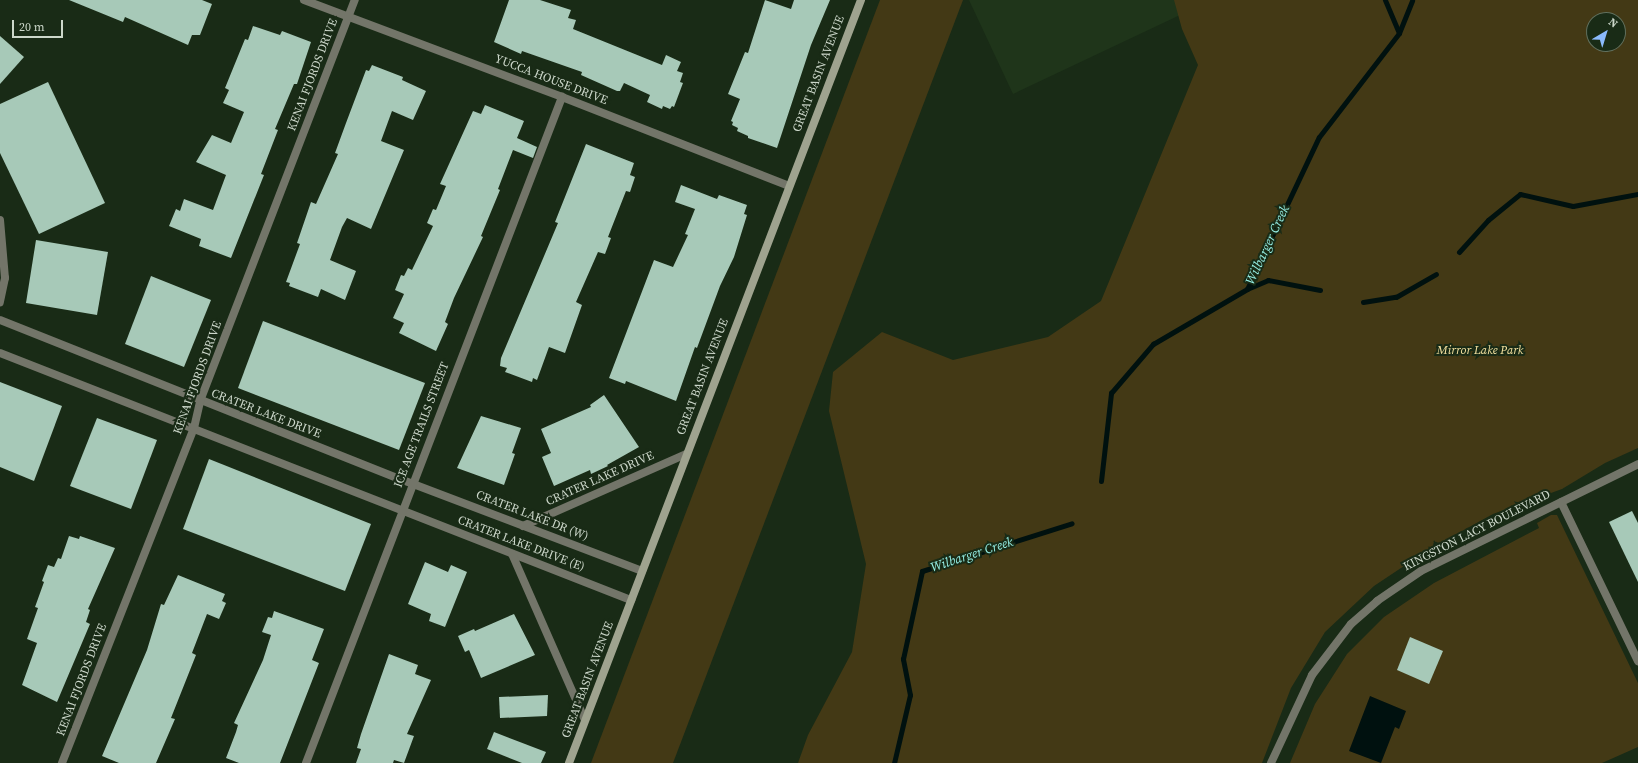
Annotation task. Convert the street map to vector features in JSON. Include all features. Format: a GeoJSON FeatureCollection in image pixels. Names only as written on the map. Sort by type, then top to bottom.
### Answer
{"type":"FeatureCollection","features":[{"type":"Feature","properties":{"kind":"street","name":"YUCCA HOUSE DRIVE"},"geometry":{"type":"LineString","coordinates":[[304,0],[562,97],[789,186]]}},
{"type":"Feature","properties":{"kind":"street","name":"KENAI FJORDS DRIVE"},"geometry":{"type":"LineString","coordinates":[[62,763],[194,428],[200,401],[355,0]]}},
{"type":"Feature","properties":{"kind":"street","name":"GREAT BASIN AVENUE"},"geometry":{"type":"LineString","coordinates":[[569,763],[861,0]]}},
{"type":"Feature","properties":{"kind":"street","name":"ICE AGE TRAILS STREET"},"geometry":{"type":"LineString","coordinates":[[306,763],[562,97]]}},
{"type":"Feature","properties":{"kind":"street"},"geometry":{"type":"LineString","coordinates":[[0,220],[5,278],[0,302]]}},
{"type":"Feature","properties":{"kind":"street","name":"CRATER LAKE DRIVE"},"geometry":{"type":"LineString","coordinates":[[0,320],[200,401],[413,484]]}},
{"type":"Feature","properties":{"kind":"street"},"geometry":{"type":"LineString","coordinates":[[0,353],[402,511]]}},
{"type":"Feature","properties":{"kind":"street","name":"CRATER LAKE DRIVE"},"geometry":{"type":"LineString","coordinates":[[523,526],[686,454]]}},
{"type":"Feature","properties":{"kind":"street","name":"KINGSTON LACY BOULEVARD"},"geometry":{"type":"LineString","coordinates":[[1271,763],[1312,675],[1333,646],[1361,614],[1377,601],[1421,571],[1638,464]]}},
{"type":"Feature","properties":{"kind":"street","name":"CRATER LAKE DR (W)"},"geometry":{"type":"LineString","coordinates":[[413,484],[642,571]]}},
{"type":"Feature","properties":{"kind":"street"},"geometry":{"type":"LineString","coordinates":[[1561,502],[1638,661]]}},
{"type":"Feature","properties":{"kind":"street","name":"CRATER LAKE DRIVE (E)"},"geometry":{"type":"LineString","coordinates":[[402,511],[631,600]]}},
{"type":"Feature","properties":{"kind":"street"},"geometry":{"type":"LineString","coordinates":[[512,554],[586,720]]}},
{"type":"Feature","properties":{"kind":"shaded area"},"geometry":{"type":"Polygon","coordinates":[[[969,0],[1194,0],[1197,7],[1013,94],[969,0]]]}},
{"type":"Feature","properties":{"kind":"shaded area"},"geometry":{"type":"Polygon","coordinates":[[[1370,696],[1406,711],[1399,729],[1395,727],[1381,763],[1349,751],[1370,696]]]}},
{"type":"Feature","properties":{"kind":"green space"},"geometry":{"type":"Polygon","coordinates":[[[880,0],[963,0],[673,763],[591,763],[880,0]]]}},
{"type":"Feature","properties":{"kind":"green space","name":"Mirror Lake Park"},"geometry":{"type":"Polygon","coordinates":[[[1174,0],[1638,0],[1638,448],[1605,463],[1562,489],[1493,514],[1431,548],[1374,586],[1325,632],[1291,688],[1262,763],[798,763],[808,735],[852,652],[866,564],[829,411],[833,372],[882,332],[953,360],[1048,337],[1101,301],[1198,65],[1182,29],[1174,0]]]}},
{"type":"Feature","properties":{"kind":"green space"},"geometry":{"type":"Polygon","coordinates":[[[1551,515],[1557,515],[1638,683],[1638,747],[1602,763],[1290,763],[1315,704],[1347,654],[1384,617],[1434,583],[1539,528],[1537,523],[1551,515]]]}},
{"type":"Feature","properties":{"kind":"building"},"geometry":{"type":"Polygon","coordinates":[[[69,0],[202,0],[212,4],[200,35],[192,35],[188,45],[125,17],[123,22],[69,0]]]}},
{"type":"Feature","properties":{"kind":"building"},"geometry":{"type":"Polygon","coordinates":[[[509,0],[540,0],[571,10],[568,18],[576,20],[573,29],[662,65],[666,55],[681,62],[677,71],[683,73],[680,82],[683,83],[674,107],[672,106],[670,109],[663,106],[662,109],[647,102],[650,95],[624,83],[620,91],[617,91],[581,75],[582,72],[522,51],[521,54],[494,42],[509,0]]]}},
{"type":"Feature","properties":{"kind":"building"},"geometry":{"type":"Polygon","coordinates":[[[765,0],[791,9],[794,0],[830,0],[811,45],[777,148],[748,138],[748,136],[737,131],[738,128],[732,125],[733,122],[731,121],[740,99],[728,94],[745,52],[748,53],[765,0]]]}},
{"type":"Feature","properties":{"kind":"building"},"geometry":{"type":"Polygon","coordinates":[[[253,26],[280,35],[282,31],[311,42],[297,84],[294,84],[275,129],[278,130],[261,174],[264,175],[231,258],[199,246],[201,239],[169,226],[176,209],[180,211],[184,199],[213,210],[226,175],[196,162],[212,135],[231,143],[244,112],[223,103],[229,90],[225,88],[245,39],[248,40],[253,26]]]}},
{"type":"Feature","properties":{"kind":"building"},"geometry":{"type":"Polygon","coordinates":[[[0,36],[24,57],[0,84],[0,36]]]}},
{"type":"Feature","properties":{"kind":"building"},"geometry":{"type":"Polygon","coordinates":[[[372,65],[403,77],[402,80],[426,91],[413,120],[392,111],[381,141],[404,150],[371,229],[347,218],[342,227],[330,260],[356,271],[345,300],[321,289],[318,297],[289,286],[290,283],[286,282],[300,244],[297,243],[311,202],[316,204],[338,154],[335,153],[366,70],[369,71],[372,65]]]}},
{"type":"Feature","properties":{"kind":"building"},"geometry":{"type":"Polygon","coordinates":[[[48,82],[105,203],[39,234],[0,153],[0,104],[48,82]]]}},
{"type":"Feature","properties":{"kind":"building"},"geometry":{"type":"Polygon","coordinates":[[[485,105],[524,121],[517,138],[537,147],[533,158],[513,150],[498,189],[500,190],[481,236],[483,237],[454,298],[445,322],[448,324],[436,351],[399,333],[404,323],[393,318],[404,294],[395,290],[401,275],[404,276],[408,268],[412,270],[433,226],[427,223],[433,209],[436,210],[446,186],[440,184],[473,111],[481,114],[485,105]]]}},
{"type":"Feature","properties":{"kind":"building"},"geometry":{"type":"Polygon","coordinates":[[[586,144],[634,163],[630,175],[635,177],[630,192],[626,191],[608,237],[611,238],[605,254],[598,252],[576,302],[582,305],[565,353],[549,347],[537,380],[533,378],[532,382],[505,372],[507,368],[500,366],[501,358],[558,223],[555,222],[586,144]]]}},
{"type":"Feature","properties":{"kind":"building"},"geometry":{"type":"Polygon","coordinates":[[[681,185],[717,199],[719,195],[747,205],[744,214],[747,215],[734,257],[720,286],[697,348],[695,347],[676,401],[626,381],[625,384],[609,378],[654,260],[673,267],[688,235],[685,234],[695,209],[675,202],[681,185]]]}},
{"type":"Feature","properties":{"kind":"building"},"geometry":{"type":"Polygon","coordinates":[[[36,240],[108,252],[97,315],[26,303],[36,240]]]}},
{"type":"Feature","properties":{"kind":"building"},"geometry":{"type":"Polygon","coordinates":[[[151,276],[211,300],[184,367],[125,344],[151,276]]]}},
{"type":"Feature","properties":{"kind":"building"},"geometry":{"type":"Polygon","coordinates":[[[263,321],[425,383],[399,450],[238,388],[263,321]]]}},
{"type":"Feature","properties":{"kind":"building"},"geometry":{"type":"Polygon","coordinates":[[[0,382],[62,406],[34,481],[0,467],[0,382]]]}},
{"type":"Feature","properties":{"kind":"building"},"geometry":{"type":"Polygon","coordinates":[[[604,395],[639,447],[607,465],[608,466],[591,474],[590,470],[554,486],[542,457],[551,453],[541,429],[591,407],[590,405],[604,395]]]}},
{"type":"Feature","properties":{"kind":"building"},"geometry":{"type":"Polygon","coordinates":[[[481,416],[521,428],[512,453],[515,454],[504,485],[457,468],[481,416]]]}},
{"type":"Feature","properties":{"kind":"building"},"geometry":{"type":"Polygon","coordinates":[[[97,418],[157,440],[131,509],[70,486],[97,418]]]}},
{"type":"Feature","properties":{"kind":"building"},"geometry":{"type":"Polygon","coordinates":[[[209,459],[371,524],[345,591],[183,529],[209,459]]]}},
{"type":"Feature","properties":{"kind":"building"},"geometry":{"type":"Polygon","coordinates":[[[1632,511],[1638,523],[1638,582],[1609,522],[1632,511]]]}},
{"type":"Feature","properties":{"kind":"building"},"geometry":{"type":"Polygon","coordinates":[[[69,536],[79,539],[80,536],[115,548],[88,609],[90,610],[86,622],[90,624],[57,702],[22,685],[37,643],[27,639],[38,608],[35,607],[44,582],[42,581],[48,565],[54,567],[58,558],[61,559],[69,536]]]}},
{"type":"Feature","properties":{"kind":"building"},"geometry":{"type":"Polygon","coordinates":[[[425,562],[448,572],[451,565],[467,572],[445,627],[429,621],[431,614],[408,604],[425,562]]]}},
{"type":"Feature","properties":{"kind":"building"},"geometry":{"type":"Polygon","coordinates":[[[178,575],[225,594],[222,601],[226,603],[219,619],[207,614],[192,653],[196,655],[171,718],[175,719],[156,763],[119,763],[102,756],[147,650],[161,604],[164,605],[178,575]]]}},
{"type":"Feature","properties":{"kind":"building"},"geometry":{"type":"Polygon","coordinates":[[[274,611],[324,629],[312,660],[319,663],[280,763],[239,763],[226,758],[238,725],[234,723],[263,660],[271,635],[262,632],[268,617],[272,618],[274,611]]]}},
{"type":"Feature","properties":{"kind":"building"},"geometry":{"type":"Polygon","coordinates":[[[514,614],[535,655],[481,678],[469,650],[465,652],[458,636],[474,629],[475,631],[514,614]]]}},
{"type":"Feature","properties":{"kind":"building"},"geometry":{"type":"Polygon","coordinates":[[[1410,637],[1443,651],[1429,684],[1397,670],[1410,637]]]}},
{"type":"Feature","properties":{"kind":"building"},"geometry":{"type":"Polygon","coordinates":[[[389,654],[418,665],[415,674],[431,680],[407,734],[414,736],[404,763],[394,760],[393,763],[356,763],[361,749],[357,748],[361,734],[389,654]]]}},
{"type":"Feature","properties":{"kind":"building"},"geometry":{"type":"Polygon","coordinates":[[[548,695],[547,716],[500,718],[499,697],[548,695]]]}},
{"type":"Feature","properties":{"kind":"building"},"geometry":{"type":"Polygon","coordinates":[[[494,732],[546,752],[541,763],[522,763],[487,749],[494,732]]]}},
{"type":"Feature","properties":{"kind":"waterway","name":"Wilbarger Creek"},"geometry":{"type":"LineString","coordinates":[[1247,289],[1319,137],[1399,33],[1385,0]]}},
{"type":"Feature","properties":{"kind":"waterway"},"geometry":{"type":"LineString","coordinates":[[1399,33],[1412,0]]}},
{"type":"Feature","properties":{"kind":"waterway"},"geometry":{"type":"LineString","coordinates":[[1459,252],[1488,220],[1520,194],[1573,206],[1638,194]]}},
{"type":"Feature","properties":{"kind":"waterway"},"geometry":{"type":"LineString","coordinates":[[1363,302],[1396,297],[1436,274]]}},
{"type":"Feature","properties":{"kind":"waterway","name":"Wilbarger Creek"},"geometry":{"type":"LineString","coordinates":[[1101,481],[1111,393],[1153,344],[1247,289],[1268,280],[1320,290]]}},
{"type":"Feature","properties":{"kind":"waterway","name":"Wilbarger Creek"},"geometry":{"type":"LineString","coordinates":[[894,763],[910,695],[903,659],[922,571],[1072,523]]}}]}
